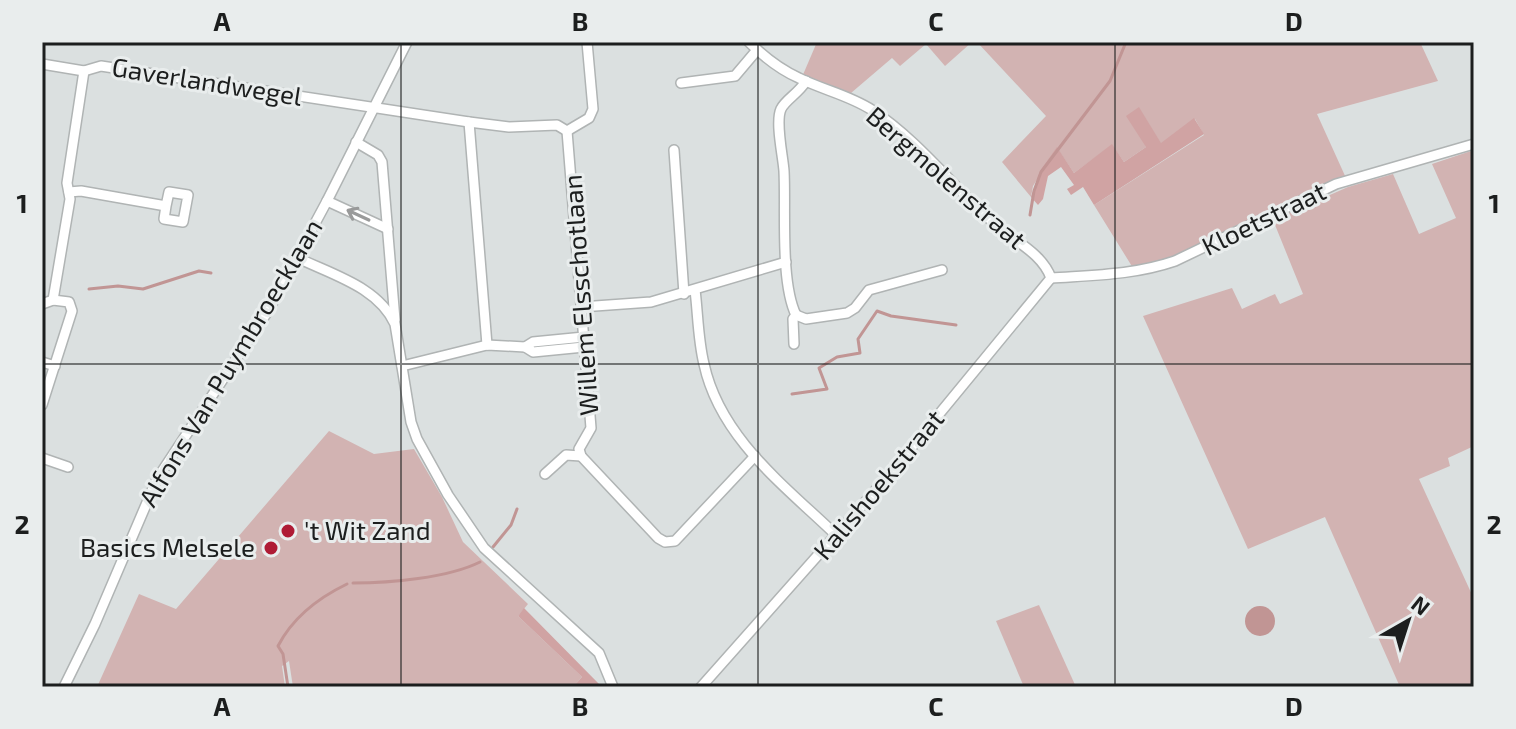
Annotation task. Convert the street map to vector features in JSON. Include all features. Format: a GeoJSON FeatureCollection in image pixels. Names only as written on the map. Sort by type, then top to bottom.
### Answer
{"type":"FeatureCollection","features":[{"type":"Feature","properties":{"kind":"street","name":"Alfons Van Puymbroecklaan"},"geometry":{"type":"LineString","coordinates":[[64,687],[95,624],[157,479],[268,311],[407,42]]}},
{"type":"Feature","properties":{"kind":"street"},"geometry":{"type":"LineString","coordinates":[[567,131],[589,118],[593,109],[587,42]]}},
{"type":"Feature","properties":{"kind":"street","name":"Bergmolenstraat"},"geometry":{"type":"LineString","coordinates":[[749,42],[784,70],[847,95],[875,111],[939,167],[998,227],[1039,258],[1051,278]]}},
{"type":"Feature","properties":{"kind":"street"},"geometry":{"type":"LineString","coordinates":[[681,83],[735,76],[757,50]]}},
{"type":"Feature","properties":{"kind":"street","name":"Gaverlandwegel"},"geometry":{"type":"LineString","coordinates":[[42,64],[84,71],[101,66],[469,122],[509,127],[557,125],[567,131]]}},
{"type":"Feature","properties":{"kind":"street"},"geometry":{"type":"LineString","coordinates":[[53,300],[70,199],[67,183],[84,71]]}},
{"type":"Feature","properties":{"kind":"street"},"geometry":{"type":"LineString","coordinates":[[806,81],[782,107],[779,116],[786,262],[796,315],[806,319],[847,313],[869,290],[942,270]]}},
{"type":"Feature","properties":{"kind":"street"},"geometry":{"type":"LineString","coordinates":[[469,122],[487,345]]}},
{"type":"Feature","properties":{"kind":"street","name":"Willem Elsschotlaan"},"geometry":{"type":"LineString","coordinates":[[545,474],[566,455],[581,456],[579,449],[591,428],[567,131]]}},
{"type":"Feature","properties":{"kind":"street"},"geometry":{"type":"LineString","coordinates":[[356,142],[378,155],[382,162],[395,324],[417,439],[473,535],[599,653],[613,687]]}},
{"type":"Feature","properties":{"kind":"street","name":"Kloetstraat"},"geometry":{"type":"LineString","coordinates":[[1051,278],[1095,277],[1152,269],[1336,184],[1474,144]]}},
{"type":"Feature","properties":{"kind":"street"},"geometry":{"type":"LineString","coordinates":[[674,150],[684,294]]}},
{"type":"Feature","properties":{"kind":"street"},"geometry":{"type":"LineString","coordinates":[[69,192],[81,191],[166,206]]}},
{"type":"Feature","properties":{"kind":"street"},"geometry":{"type":"LineString","coordinates":[[327,201],[388,229]]}},
{"type":"Feature","properties":{"kind":"street"},"geometry":{"type":"LineString","coordinates":[[298,258],[376,297],[395,324]]}},
{"type":"Feature","properties":{"kind":"street"},"geometry":{"type":"LineString","coordinates":[[581,307],[651,302],[786,262]]}},
{"type":"Feature","properties":{"kind":"street","name":"Kalishoekstraat"},"geometry":{"type":"LineString","coordinates":[[701,687],[837,536],[1051,278]]}},
{"type":"Feature","properties":{"kind":"street"},"geometry":{"type":"LineString","coordinates":[[376,297],[385,295],[393,281]]}},
{"type":"Feature","properties":{"kind":"street"},"geometry":{"type":"LineString","coordinates":[[695,290],[703,362],[710,385],[740,441],[837,536]]}},
{"type":"Feature","properties":{"kind":"street"},"geometry":{"type":"LineString","coordinates":[[42,304],[53,300],[69,302],[72,311],[42,405]]}},
{"type":"Feature","properties":{"kind":"street"},"geometry":{"type":"LineString","coordinates":[[794,344],[793,319],[796,315]]}},
{"type":"Feature","properties":{"kind":"street"},"geometry":{"type":"LineString","coordinates":[[402,366],[487,345],[525,347],[533,342],[584,342]]}},
{"type":"Feature","properties":{"kind":"street"},"geometry":{"type":"LineString","coordinates":[[42,362],[55,366]]}},
{"type":"Feature","properties":{"kind":"street"},"geometry":{"type":"LineString","coordinates":[[581,456],[665,542],[675,541],[755,456]]}},
{"type":"Feature","properties":{"kind":"street"},"geometry":{"type":"LineString","coordinates":[[42,458],[68,467]]}},
{"type":"Feature","properties":{"kind":"shaded area"},"geometry":{"type":"Polygon","coordinates":[[[817,42],[972,42],[945,66],[926,44],[900,66],[892,58],[851,93],[802,77],[817,42]]]}},
{"type":"Feature","properties":{"kind":"shaded area"},"geometry":{"type":"Polygon","coordinates":[[[977,42],[1420,42],[1438,81],[1317,114],[1346,178],[1169,259],[1133,268],[1094,205],[1204,135],[1195,119],[1161,144],[1139,108],[1146,147],[1124,162],[1112,145],[1074,173],[1057,148],[1033,186],[1031,197],[1002,162],[1046,116],[977,42]]]}},
{"type":"Feature","properties":{"kind":"shaded area"},"geometry":{"type":"Polygon","coordinates":[[[1139,107],[1161,143],[1194,118],[1204,134],[1094,205],[1083,187],[1071,195],[1067,189],[1074,185],[1061,167],[1048,176],[1043,199],[1038,205],[1031,197],[1040,171],[1057,147],[1074,173],[1112,144],[1124,162],[1146,147],[1126,116],[1139,107]]]}},
{"type":"Feature","properties":{"kind":"shaded area"},"geometry":{"type":"Polygon","coordinates":[[[1474,150],[1474,446],[1448,458],[1450,466],[1419,479],[1474,599],[1474,687],[1400,687],[1325,517],[1248,549],[1143,316],[1232,288],[1242,309],[1275,294],[1280,304],[1303,294],[1273,220],[1348,187],[1393,174],[1419,234],[1456,218],[1432,164],[1474,150]]]}},
{"type":"Feature","properties":{"kind":"shaded area"},"geometry":{"type":"Polygon","coordinates":[[[329,431],[374,454],[414,449],[463,542],[528,604],[518,616],[582,677],[573,687],[293,687],[289,661],[282,666],[285,687],[97,687],[139,594],[176,609],[329,431]]]}},
{"type":"Feature","properties":{"kind":"shaded area"},"geometry":{"type":"Polygon","coordinates":[[[1039,605],[1076,687],[1024,687],[996,621],[1039,605]]]}},
{"type":"Feature","properties":{"kind":"shaded area"},"geometry":{"type":"Polygon","coordinates":[[[1260,606],[1271,610],[1275,621],[1271,632],[1260,636],[1249,632],[1245,621],[1249,610],[1260,606]]]}},
{"type":"Feature","properties":{"kind":"shaded area"},"geometry":{"type":"Polygon","coordinates":[[[524,608],[599,684],[596,687],[573,687],[582,677],[518,616],[524,608]]]}},
{"type":"Feature","properties":{"kind":"waterway"},"geometry":{"type":"LineString","coordinates":[[1030,215],[1041,172],[1110,81],[1126,42]]}},
{"type":"Feature","properties":{"kind":"waterway"},"geometry":{"type":"LineString","coordinates":[[89,289],[118,286],[143,289],[199,271],[211,273]]}},
{"type":"Feature","properties":{"kind":"waterway"},"geometry":{"type":"LineString","coordinates":[[792,394],[827,389],[819,368],[837,357],[860,353],[858,339],[877,311],[891,316],[956,325]]}},
{"type":"Feature","properties":{"kind":"waterway"},"geometry":{"type":"LineString","coordinates":[[493,547],[511,525],[517,509]]}},
{"type":"Feature","properties":{"kind":"waterway"},"geometry":{"type":"LineString","coordinates":[[353,583],[435,576],[480,562]]}},
{"type":"Feature","properties":{"kind":"waterway"},"geometry":{"type":"LineString","coordinates":[[288,687],[283,654],[278,646],[307,609],[347,584]]}},
{"type":"Feature","properties":{"kind":"place","name":"'t Wit Zand"},"geometry":{"type":"Point","coordinates":[288,531]}},
{"type":"Feature","properties":{"kind":"place","name":"Basics Melsele"},"geometry":{"type":"Point","coordinates":[271,548]}}]}
